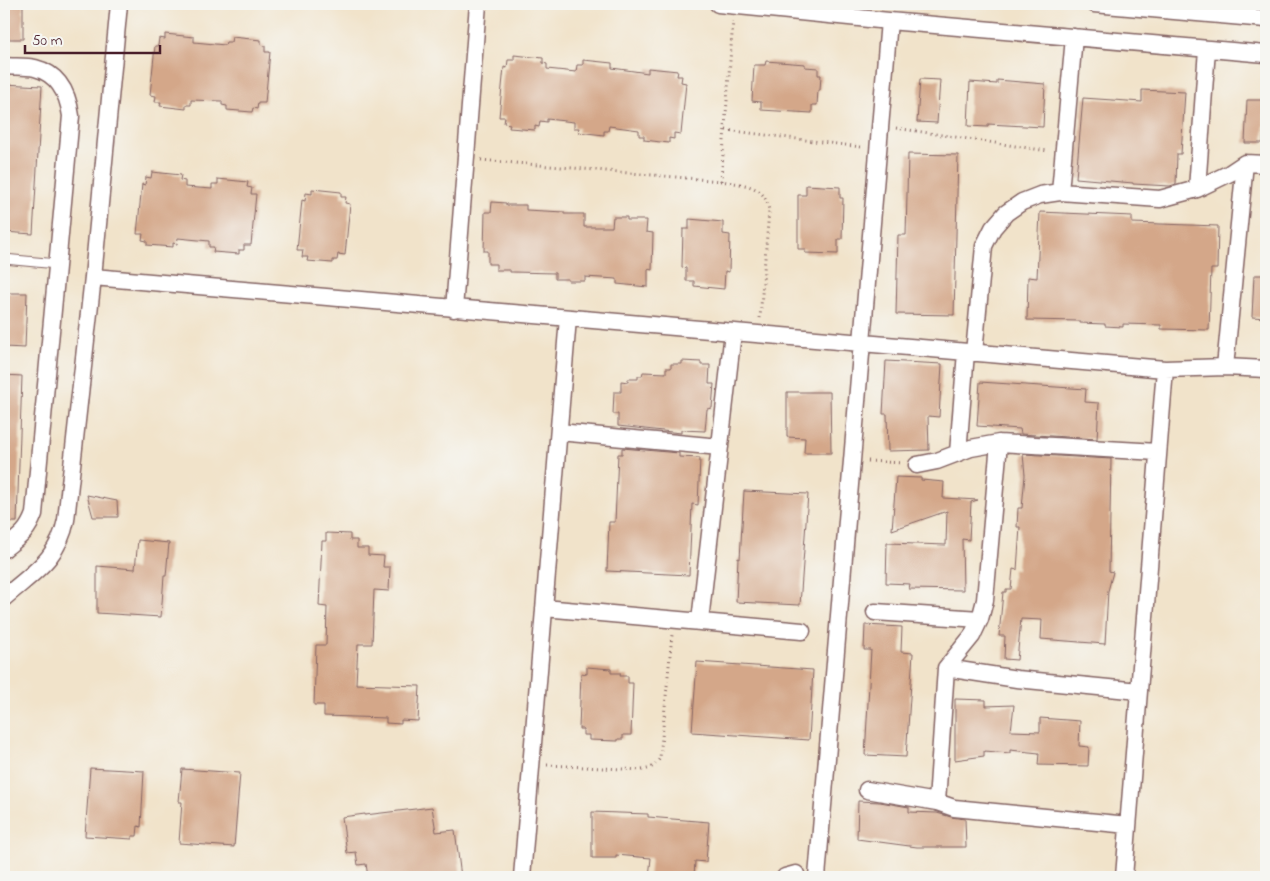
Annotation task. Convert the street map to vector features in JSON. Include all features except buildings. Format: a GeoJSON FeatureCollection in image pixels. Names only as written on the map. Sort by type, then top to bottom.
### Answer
{"type":"FeatureCollection","features":[{"type":"Feature","properties":{"kind":"street"},"geometry":{"type":"LineString","coordinates":[[4,598],[48,560],[57,548],[63,535],[66,520],[93,277],[119,4]]}},
{"type":"Feature","properties":{"kind":"street"},"geometry":{"type":"LineString","coordinates":[[454,309],[478,4]]}},
{"type":"Feature","properties":{"kind":"street"},"geometry":{"type":"LineString","coordinates":[[726,4],[890,21],[1266,54]]}},
{"type":"Feature","properties":{"kind":"street"},"geometry":{"type":"LineString","coordinates":[[1094,4],[1266,18]]}},
{"type":"Feature","properties":{"kind":"street"},"geometry":{"type":"LineString","coordinates":[[817,877],[890,21]]}},
{"type":"Feature","properties":{"kind":"street"},"geometry":{"type":"LineString","coordinates":[[1060,192],[1074,37]]}},
{"type":"Feature","properties":{"kind":"street"},"geometry":{"type":"LineString","coordinates":[[1196,189],[1207,49]]}},
{"type":"Feature","properties":{"kind":"street"},"geometry":{"type":"LineString","coordinates":[[4,66],[36,68],[50,75],[61,86],[69,100],[71,116],[34,514],[24,534],[4,549]]}},
{"type":"Feature","properties":{"kind":"street"},"geometry":{"type":"LineString","coordinates":[[1225,367],[1245,163]]}},
{"type":"Feature","properties":{"kind":"street"},"geometry":{"type":"LineString","coordinates":[[958,453],[984,246],[993,228],[1006,213],[1022,202],[1040,194],[1060,192],[1160,199],[1214,182],[1245,163],[1266,164]]}},
{"type":"Feature","properties":{"kind":"street"},"geometry":{"type":"LineString","coordinates":[[93,277],[1165,369],[1225,367],[1266,369]]}},
{"type":"Feature","properties":{"kind":"street"},"geometry":{"type":"LineString","coordinates":[[522,877],[568,318]]}},
{"type":"Feature","properties":{"kind":"street"},"geometry":{"type":"LineString","coordinates":[[700,621],[733,332]]}},
{"type":"Feature","properties":{"kind":"street"},"geometry":{"type":"LineString","coordinates":[[1124,877],[1165,369]]}},
{"type":"Feature","properties":{"kind":"street"},"geometry":{"type":"LineString","coordinates":[[559,432],[720,447]]}},
{"type":"Feature","properties":{"kind":"street"},"geometry":{"type":"LineString","coordinates":[[917,465],[937,461],[971,448],[999,443],[1158,452]]}},
{"type":"Feature","properties":{"kind":"street"},"geometry":{"type":"LineString","coordinates":[[937,802],[946,668],[967,644],[980,620],[985,600],[999,443]]}},
{"type":"Feature","properties":{"kind":"street"},"geometry":{"type":"LineString","coordinates":[[544,608],[802,631]]}},
{"type":"Feature","properties":{"kind":"street"},"geometry":{"type":"LineString","coordinates":[[875,612],[980,620]]}},
{"type":"Feature","properties":{"kind":"street"},"geometry":{"type":"LineString","coordinates":[[946,668],[1017,679],[1139,691]]}},
{"type":"Feature","properties":{"kind":"street"},"geometry":{"type":"LineString","coordinates":[[867,790],[937,802],[954,808],[1128,825]]}},
{"type":"Feature","properties":{"kind":"lane"},"geometry":{"type":"LineString","coordinates":[[4,259],[57,264]]}},
{"type":"Feature","properties":{"kind":"path"},"geometry":{"type":"LineString","coordinates":[[721,182],[726,130],[726,4]]}},
{"type":"Feature","properties":{"kind":"path"},"geometry":{"type":"LineString","coordinates":[[881,125],[1063,153]]}},
{"type":"Feature","properties":{"kind":"path"},"geometry":{"type":"LineString","coordinates":[[726,130],[879,149]]}},
{"type":"Feature","properties":{"kind":"path"},"geometry":{"type":"LineString","coordinates":[[466,158],[721,182],[750,186],[758,190],[764,195],[769,211],[758,334]]}},
{"type":"Feature","properties":{"kind":"path"},"geometry":{"type":"LineString","coordinates":[[852,459],[917,465]]}},
{"type":"Feature","properties":{"kind":"path"},"geometry":{"type":"LineString","coordinates":[[532,764],[641,770],[655,765],[660,758],[673,619]]}}]}
